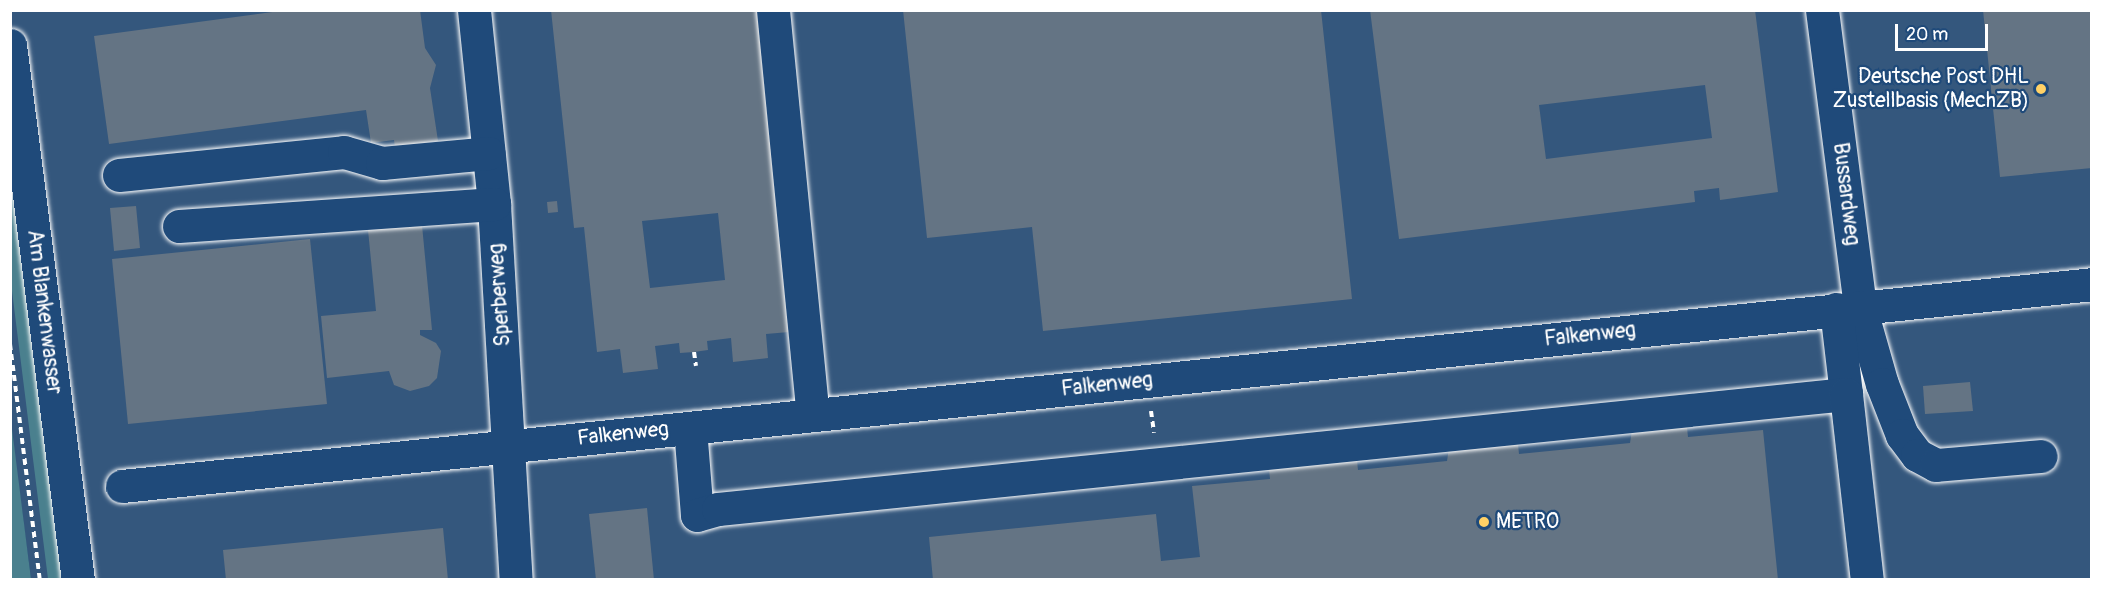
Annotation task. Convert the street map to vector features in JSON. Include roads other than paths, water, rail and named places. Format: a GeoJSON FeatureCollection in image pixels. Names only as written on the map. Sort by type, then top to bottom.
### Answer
{"type":"FeatureCollection","features":[{"type":"Feature","properties":{"kind":"street","name":"Sperberweg"},"geometry":{"type":"LineString","coordinates":[[474,10],[494,204],[516,579]]}},
{"type":"Feature","properties":{"kind":"street"},"geometry":{"type":"LineString","coordinates":[[772,10],[813,415]]}},
{"type":"Feature","properties":{"kind":"street","name":"Bussardweg"},"geometry":{"type":"LineString","coordinates":[[1822,10],[1848,308]]}},
{"type":"Feature","properties":{"kind":"street","name":"Am Blankenwasser"},"geometry":{"type":"LineString","coordinates":[[10,45],[78,579]]}},
{"type":"Feature","properties":{"kind":"street"},"geometry":{"type":"LineString","coordinates":[[119,175],[344,152],[382,163],[489,153]]}},
{"type":"Feature","properties":{"kind":"street"},"geometry":{"type":"LineString","coordinates":[[179,226],[494,204]]}},
{"type":"Feature","properties":{"kind":"street","name":"Falkenweg"},"geometry":{"type":"LineString","coordinates":[[122,486],[2091,284]]}},
{"type":"Feature","properties":{"kind":"street"},"geometry":{"type":"LineString","coordinates":[[1848,308],[1846,394],[1867,579]]}},
{"type":"Feature","properties":{"kind":"street"},"geometry":{"type":"LineString","coordinates":[[1848,308],[1902,435],[1917,455],[1936,465],[2041,456]]}},
{"type":"Feature","properties":{"kind":"street"},"geometry":{"type":"LineString","coordinates":[[690,428],[698,515],[717,509],[1104,472],[1846,394]]}},
{"type":"Feature","properties":{"kind":"place","name":"Deutsche Post DHL Zustellbasis (MechZB)"},"geometry":{"type":"Point","coordinates":[2041,89]}},
{"type":"Feature","properties":{"kind":"place","name":"METRO"},"geometry":{"type":"Point","coordinates":[1484,522]}}]}
